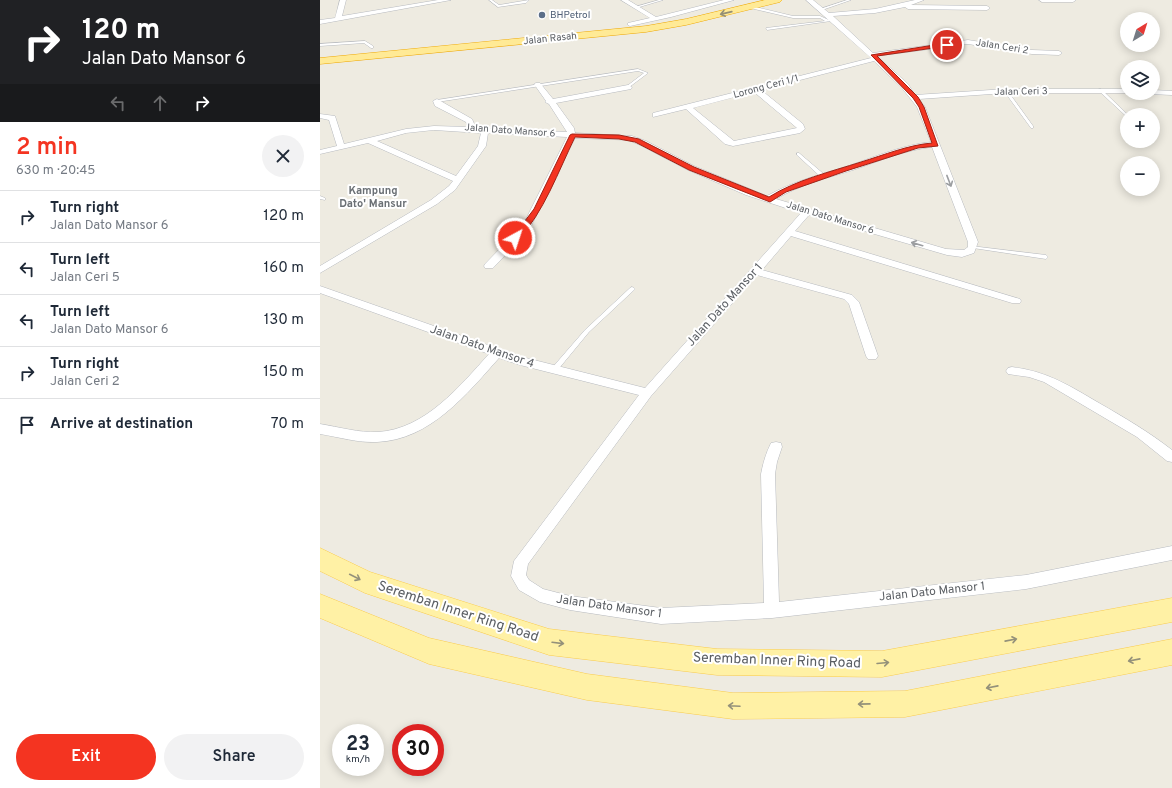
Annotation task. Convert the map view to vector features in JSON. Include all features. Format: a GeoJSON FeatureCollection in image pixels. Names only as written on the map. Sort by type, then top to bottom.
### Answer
{"type":"FeatureCollection","features":[{"type":"Feature","properties":{"kind":"highway","name":"Jalan Rasah"},"geometry":{"type":"LineString","coordinates":[[321,58],[373,49],[585,30],[671,18],[777,0]]}},
{"type":"Feature","properties":{"kind":"highway","name":"Jalan Rasah"},"geometry":{"type":"LineString","coordinates":[[373,49],[646,29],[686,22],[748,4]]}},
{"type":"Feature","properties":{"kind":"highway"},"geometry":{"type":"LineString","coordinates":[[373,49],[630,24],[671,18]]}},
{"type":"Feature","properties":{"kind":"highway"},"geometry":{"type":"LineString","coordinates":[[320,71],[480,55],[617,36],[646,29]]}},
{"type":"Feature","properties":{"kind":"main road","name":"Seremban Inner Ring Road"},"geometry":{"type":"LineString","coordinates":[[320,559],[365,582],[549,642],[717,662],[882,664],[1172,610]]}},
{"type":"Feature","properties":{"kind":"main road"},"geometry":{"type":"LineString","coordinates":[[320,606],[429,651],[587,686],[733,706],[905,704],[1172,652]]}},
{"type":"Feature","properties":{"kind":"street"},"geometry":{"type":"LineString","coordinates":[[338,19],[343,0]]}},
{"type":"Feature","properties":{"kind":"street"},"geometry":{"type":"LineString","coordinates":[[320,22],[422,2],[448,0]]}},
{"type":"Feature","properties":{"kind":"street"},"geometry":{"type":"LineString","coordinates":[[624,0],[655,19]]}},
{"type":"Feature","properties":{"kind":"street"},"geometry":{"type":"LineString","coordinates":[[630,24],[731,0]]}},
{"type":"Feature","properties":{"kind":"street"},"geometry":{"type":"LineString","coordinates":[[808,0],[875,57],[916,97],[936,144],[973,242],[973,248]]}},
{"type":"Feature","properties":{"kind":"street"},"geometry":{"type":"LineString","coordinates":[[905,7],[921,0]]}},
{"type":"Feature","properties":{"kind":"street"},"geometry":{"type":"LineString","coordinates":[[1042,0],[1073,0]]}},
{"type":"Feature","properties":{"kind":"street"},"geometry":{"type":"LineString","coordinates":[[830,19],[905,7],[987,8]]}},
{"type":"Feature","properties":{"kind":"street","name":"Jalan Ceri 2"},"geometry":{"type":"LineString","coordinates":[[875,57],[968,42],[1032,52],[1059,52]]}},
{"type":"Feature","properties":{"kind":"street","name":"Lorong Ceri 1/1"},"geometry":{"type":"LineString","coordinates":[[656,115],[756,90],[875,57]]}},
{"type":"Feature","properties":{"kind":"street"},"geometry":{"type":"LineString","coordinates":[[489,266],[524,230],[531,219],[572,135],[570,128],[538,84]]}},
{"type":"Feature","properties":{"kind":"street"},"geometry":{"type":"LineString","coordinates":[[550,102],[628,87]]}},
{"type":"Feature","properties":{"kind":"street"},"geometry":{"type":"LineString","coordinates":[[688,107],[728,142],[733,144],[800,130],[800,126],[756,90]]}},
{"type":"Feature","properties":{"kind":"street","name":"Jalan Ceri 3"},"geometry":{"type":"LineString","coordinates":[[916,97],[1006,91],[1120,90]]}},
{"type":"Feature","properties":{"kind":"street"},"geometry":{"type":"LineString","coordinates":[[1160,92],[1172,93]]}},
{"type":"Feature","properties":{"kind":"street"},"geometry":{"type":"LineString","coordinates":[[437,101],[438,104],[469,121],[473,129]]}},
{"type":"Feature","properties":{"kind":"street"},"geometry":{"type":"LineString","coordinates":[[320,116],[330,117],[333,120],[340,147]]}},
{"type":"Feature","properties":{"kind":"street","name":"Jalan Dato Mansor 6"},"geometry":{"type":"LineString","coordinates":[[320,152],[406,131],[434,128],[619,137],[637,140],[692,168],[770,200],[807,212],[951,253],[966,253],[973,248]]}},
{"type":"Feature","properties":{"kind":"street"},"geometry":{"type":"LineString","coordinates":[[320,270],[434,202],[452,188],[482,146],[485,131]]}},
{"type":"Feature","properties":{"kind":"street"},"geometry":{"type":"LineString","coordinates":[[369,140],[458,180]]}},
{"type":"Feature","properties":{"kind":"street"},"geometry":{"type":"LineString","coordinates":[[770,200],[784,190],[824,176],[917,146],[936,144]]}},
{"type":"Feature","properties":{"kind":"street","name":"Jalan Dato Mansor 1"},"geometry":{"type":"LineString","coordinates":[[807,212],[647,393],[521,561],[518,576],[524,585],[540,595],[570,603],[661,616],[772,610],[1026,582],[1172,553]]}},
{"type":"Feature","properties":{"kind":"street"},"geometry":{"type":"LineString","coordinates":[[790,232],[1016,301]]}},
{"type":"Feature","properties":{"kind":"street"},"geometry":{"type":"LineString","coordinates":[[755,271],[848,297],[854,302],[872,356]]}},
{"type":"Feature","properties":{"kind":"street","name":"Jalan Dato Mansor 4"},"geometry":{"type":"LineString","coordinates":[[320,289],[496,353],[554,370],[647,393]]}},
{"type":"Feature","properties":{"kind":"street"},"geometry":{"type":"LineString","coordinates":[[320,429],[378,437],[404,431],[440,411],[464,390],[496,353]]}},
{"type":"Feature","properties":{"kind":"street"},"geometry":{"type":"LineString","coordinates":[[1012,371],[1030,373],[1048,379],[1141,433],[1172,457]]}},
{"type":"Feature","properties":{"kind":"street"},"geometry":{"type":"LineString","coordinates":[[772,610],[768,474],[770,462],[776,447]]}},
{"type":"Feature","properties":{"kind":"lane"},"geometry":{"type":"LineString","coordinates":[[490,0],[498,6],[526,2],[528,0]]}},
{"type":"Feature","properties":{"kind":"lane"},"geometry":{"type":"LineString","coordinates":[[636,7],[662,0]]}},
{"type":"Feature","properties":{"kind":"lane"},"geometry":{"type":"LineString","coordinates":[[821,10],[850,0]]}},
{"type":"Feature","properties":{"kind":"lane"},"geometry":{"type":"LineString","coordinates":[[748,4],[793,16],[830,19]]}},
{"type":"Feature","properties":{"kind":"lane"},"geometry":{"type":"LineString","coordinates":[[767,29],[830,19]]}},
{"type":"Feature","properties":{"kind":"lane"},"geometry":{"type":"LineString","coordinates":[[320,45],[373,49]]}},
{"type":"Feature","properties":{"kind":"lane"},"geometry":{"type":"LineString","coordinates":[[437,101],[538,84],[638,70],[646,73],[628,87]]}},
{"type":"Feature","properties":{"kind":"lane"},"geometry":{"type":"LineString","coordinates":[[1100,90],[1120,109]]}},
{"type":"Feature","properties":{"kind":"lane"},"geometry":{"type":"LineString","coordinates":[[1006,91],[1032,127]]}},
{"type":"Feature","properties":{"kind":"lane"},"geometry":{"type":"LineString","coordinates":[[798,154],[824,176]]}},
{"type":"Feature","properties":{"kind":"lane"},"geometry":{"type":"LineString","coordinates":[[973,248],[1046,257]]}},
{"type":"Feature","properties":{"kind":"lane"},"geometry":{"type":"LineString","coordinates":[[554,370],[586,331],[632,289]]}},
{"type":"Feature","properties":{"kind":"place","name":"BHPetrol"},"geometry":{"type":"Point","coordinates":[542,15]}},
{"type":"Feature","properties":{"kind":"district","name":"Kampung Dato' Mansur"},"geometry":{"type":"Point","coordinates":[373,197]}},
{"type":"Feature","properties":{"kind":"route"},"geometry":{"type":"LineString","coordinates":[[515,238],[524,230],[537,209],[572,135],[619,137],[637,140],[718,180],[770,200],[777,193],[784,190],[917,146],[936,144],[916,97],[873,55],[947,45]]}}]}
